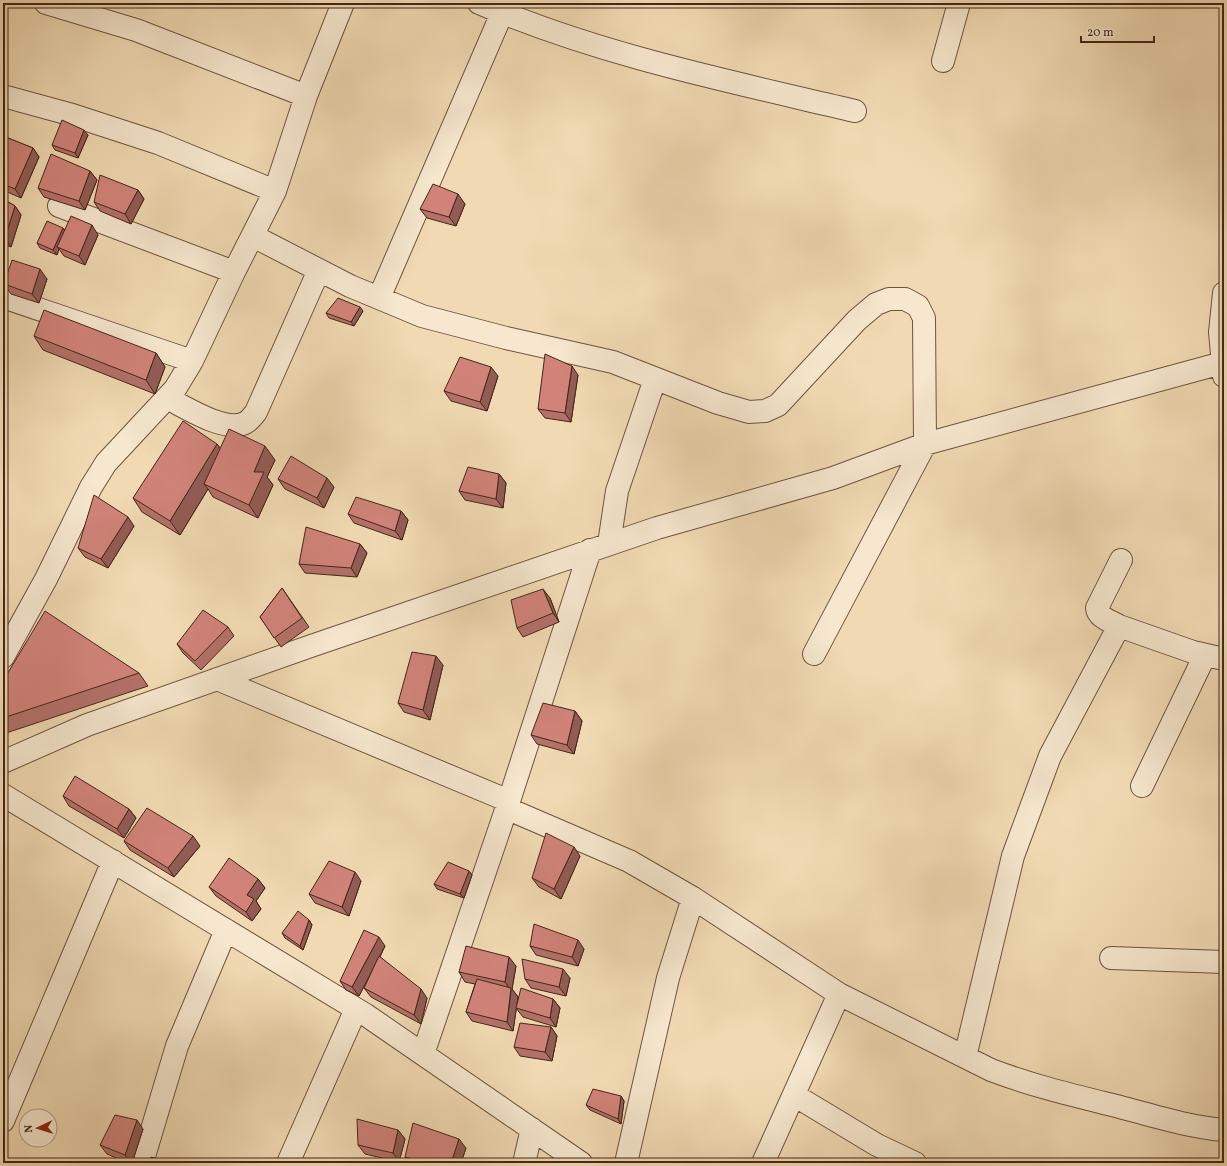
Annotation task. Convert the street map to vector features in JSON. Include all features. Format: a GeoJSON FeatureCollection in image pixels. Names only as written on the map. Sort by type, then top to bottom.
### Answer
{"type":"FeatureCollection","features":[{"type":"Feature","properties":{"kind":"street"},"geometry":{"type":"LineString","coordinates":[[46,3],[136,30],[306,96]]}},
{"type":"Feature","properties":{"kind":"street"},"geometry":{"type":"LineString","coordinates":[[3,657],[46,579],[91,487],[106,463],[175,389],[192,361],[234,272],[275,191],[306,96],[343,3]]}},
{"type":"Feature","properties":{"kind":"street"},"geometry":{"type":"LineString","coordinates":[[479,3],[502,13],[591,45],[658,65],[855,111]]}},
{"type":"Feature","properties":{"kind":"street"},"geometry":{"type":"LineString","coordinates":[[943,61],[959,3]]}},
{"type":"Feature","properties":{"kind":"street"},"geometry":{"type":"LineString","coordinates":[[379,298],[502,13]]}},
{"type":"Feature","properties":{"kind":"street"},"geometry":{"type":"LineString","coordinates":[[3,96],[69,114],[158,143],[275,191]]}},
{"type":"Feature","properties":{"kind":"street"},"geometry":{"type":"LineString","coordinates":[[59,206],[234,272]]}},
{"type":"Feature","properties":{"kind":"street"},"geometry":{"type":"LineString","coordinates":[[253,236],[319,270],[422,316],[506,338],[613,362],[718,403],[749,412],[765,411],[778,405],[857,320],[876,304],[889,299],[905,299],[918,306],[924,318],[925,444],[814,654]]}},
{"type":"Feature","properties":{"kind":"street"},"geometry":{"type":"LineString","coordinates":[[167,398],[222,424],[234,426],[246,423],[256,412],[319,270]]}},
{"type":"Feature","properties":{"kind":"street"},"geometry":{"type":"LineString","coordinates":[[3,762],[87,725],[657,528],[833,478],[925,444],[1223,369],[1220,332],[1224,294]]}},
{"type":"Feature","properties":{"kind":"street"},"geometry":{"type":"LineString","coordinates":[[3,297],[192,361]]}},
{"type":"Feature","properties":{"kind":"street"},"geometry":{"type":"LineString","coordinates":[[423,1054],[507,805],[600,547],[617,491],[655,379]]}},
{"type":"Feature","properties":{"kind":"street"},"geometry":{"type":"LineString","coordinates":[[1122,560],[1096,608],[1097,612],[1101,616],[1119,626],[1214,657],[1142,786]]}},
{"type":"Feature","properties":{"kind":"street"},"geometry":{"type":"LineString","coordinates":[[966,1057],[1013,856],[1050,756],[1119,626]]}},
{"type":"Feature","properties":{"kind":"street"},"geometry":{"type":"LineString","coordinates":[[217,679],[507,805],[629,861],[693,898],[839,994],[991,1070],[1017,1080],[1180,1122],[1224,1130]]}},
{"type":"Feature","properties":{"kind":"street"},"geometry":{"type":"LineString","coordinates":[[3,795],[356,1009],[581,1163]]}},
{"type":"Feature","properties":{"kind":"street"},"geometry":{"type":"LineString","coordinates":[[3,1121],[113,861]]}},
{"type":"Feature","properties":{"kind":"street"},"geometry":{"type":"LineString","coordinates":[[626,1163],[668,978],[693,898]]}},
{"type":"Feature","properties":{"kind":"street"},"geometry":{"type":"LineString","coordinates":[[142,1163],[177,1046],[226,930]]}},
{"type":"Feature","properties":{"kind":"street"},"geometry":{"type":"LineString","coordinates":[[1110,958],[1224,962]]}},
{"type":"Feature","properties":{"kind":"street"},"geometry":{"type":"LineString","coordinates":[[764,1163],[839,994]]}},
{"type":"Feature","properties":{"kind":"street"},"geometry":{"type":"LineString","coordinates":[[288,1163],[356,1009]]}},
{"type":"Feature","properties":{"kind":"street"},"geometry":{"type":"LineString","coordinates":[[794,1095],[878,1145],[914,1163]]}},
{"type":"Feature","properties":{"kind":"street"},"geometry":{"type":"LineString","coordinates":[[524,1163],[532,1129]]}},
{"type":"Feature","properties":{"kind":"building"},"geometry":{"type":"Polygon","coordinates":[[[62,120],[84,130],[75,153],[52,145],[62,120]]]}},
{"type":"Feature","properties":{"kind":"building"},"geometry":{"type":"Polygon","coordinates":[[[3,136],[33,148],[15,189],[3,184],[3,136]]]}},
{"type":"Feature","properties":{"kind":"building"},"geometry":{"type":"Polygon","coordinates":[[[51,154],[90,171],[79,201],[38,188],[51,154]]]}},
{"type":"Feature","properties":{"kind":"building"},"geometry":{"type":"Polygon","coordinates":[[[100,175],[138,190],[125,214],[94,202],[100,175]]]}},
{"type":"Feature","properties":{"kind":"building"},"geometry":{"type":"Polygon","coordinates":[[[433,184],[458,194],[449,217],[420,209],[433,184]]]}},
{"type":"Feature","properties":{"kind":"building"},"geometry":{"type":"Polygon","coordinates":[[[3,199],[15,206],[5,238],[3,237],[3,199]]]}},
{"type":"Feature","properties":{"kind":"building"},"geometry":{"type":"Polygon","coordinates":[[[71,216],[92,225],[79,256],[57,247],[71,216]]]}},
{"type":"Feature","properties":{"kind":"building"},"geometry":{"type":"Polygon","coordinates":[[[47,221],[63,228],[53,250],[37,243],[47,221]]]}},
{"type":"Feature","properties":{"kind":"building"},"geometry":{"type":"Polygon","coordinates":[[[12,260],[40,269],[32,294],[4,284],[12,260]]]}},
{"type":"Feature","properties":{"kind":"building"},"geometry":{"type":"Polygon","coordinates":[[[338,298],[360,307],[351,322],[326,313],[338,298]]]}},
{"type":"Feature","properties":{"kind":"building"},"geometry":{"type":"Polygon","coordinates":[[[44,310],[156,353],[146,380],[34,336],[44,310]]]}},
{"type":"Feature","properties":{"kind":"building"},"geometry":{"type":"Polygon","coordinates":[[[545,354],[572,366],[565,413],[538,409],[545,354]]]}},
{"type":"Feature","properties":{"kind":"building"},"geometry":{"type":"Polygon","coordinates":[[[460,357],[491,367],[480,402],[444,391],[460,357]]]}},
{"type":"Feature","properties":{"kind":"building"},"geometry":{"type":"Polygon","coordinates":[[[183,421],[217,444],[170,521],[133,498],[183,421]]]}},
{"type":"Feature","properties":{"kind":"building"},"geometry":{"type":"Polygon","coordinates":[[[229,429],[265,446],[254,472],[264,472],[249,505],[204,484],[229,429]]]}},
{"type":"Feature","properties":{"kind":"building"},"geometry":{"type":"Polygon","coordinates":[[[291,456],[327,478],[317,498],[278,479],[291,456]]]}},
{"type":"Feature","properties":{"kind":"building"},"geometry":{"type":"Polygon","coordinates":[[[468,467],[499,474],[496,499],[459,491],[468,467]]]}},
{"type":"Feature","properties":{"kind":"building"},"geometry":{"type":"Polygon","coordinates":[[[94,495],[128,517],[101,559],[78,548],[94,495]]]}},
{"type":"Feature","properties":{"kind":"building"},"geometry":{"type":"Polygon","coordinates":[[[356,497],[401,511],[395,531],[348,514],[356,497]]]}},
{"type":"Feature","properties":{"kind":"building"},"geometry":{"type":"Polygon","coordinates":[[[306,527],[360,544],[351,568],[299,564],[306,527]]]}},
{"type":"Feature","properties":{"kind":"building"},"geometry":{"type":"Polygon","coordinates":[[[282,588],[302,618],[274,638],[260,617],[282,588]]]}},
{"type":"Feature","properties":{"kind":"building"},"geometry":{"type":"Polygon","coordinates":[[[543,589],[553,613],[517,628],[511,600],[543,589]]]}},
{"type":"Feature","properties":{"kind":"building"},"geometry":{"type":"Polygon","coordinates":[[[203,610],[228,627],[195,661],[177,644],[203,610]]]}},
{"type":"Feature","properties":{"kind":"building"},"geometry":{"type":"Polygon","coordinates":[[[45,611],[139,673],[3,718],[3,681],[45,611]]]}},
{"type":"Feature","properties":{"kind":"building"},"geometry":{"type":"Polygon","coordinates":[[[412,652],[436,656],[423,710],[398,703],[412,652]]]}},
{"type":"Feature","properties":{"kind":"building"},"geometry":{"type":"Polygon","coordinates":[[[543,703],[575,711],[567,745],[531,735],[543,703]]]}},
{"type":"Feature","properties":{"kind":"building"},"geometry":{"type":"Polygon","coordinates":[[[75,776],[129,809],[117,829],[63,796],[75,776]]]}},
{"type":"Feature","properties":{"kind":"building"},"geometry":{"type":"Polygon","coordinates":[[[147,808],[193,836],[168,868],[124,841],[147,808]]]}},
{"type":"Feature","properties":{"kind":"building"},"geometry":{"type":"Polygon","coordinates":[[[546,833],[574,847],[554,889],[532,878],[546,833]]]}},
{"type":"Feature","properties":{"kind":"building"},"geometry":{"type":"Polygon","coordinates":[[[229,858],[258,879],[247,895],[254,899],[246,912],[209,887],[229,858]]]}},
{"type":"Feature","properties":{"kind":"building"},"geometry":{"type":"Polygon","coordinates":[[[329,861],[355,872],[342,907],[309,894],[329,861]]]}},
{"type":"Feature","properties":{"kind":"building"},"geometry":{"type":"Polygon","coordinates":[[[448,862],[469,871],[460,894],[434,884],[448,862]]]}},
{"type":"Feature","properties":{"kind":"building"},"geometry":{"type":"Polygon","coordinates":[[[298,911],[309,920],[300,946],[282,933],[298,911]]]}},
{"type":"Feature","properties":{"kind":"building"},"geometry":{"type":"Polygon","coordinates":[[[534,924],[578,940],[572,957],[530,946],[534,924]]]}},
{"type":"Feature","properties":{"kind":"building"},"geometry":{"type":"Polygon","coordinates":[[[364,930],[379,937],[352,987],[340,981],[364,930]]]}},
{"type":"Feature","properties":{"kind":"building"},"geometry":{"type":"Polygon","coordinates":[[[466,946],[509,957],[505,982],[459,972],[466,946]]]}},
{"type":"Feature","properties":{"kind":"building"},"geometry":{"type":"Polygon","coordinates":[[[379,956],[421,989],[414,1015],[364,988],[379,956]]]}},
{"type":"Feature","properties":{"kind":"building"},"geometry":{"type":"Polygon","coordinates":[[[522,959],[563,969],[559,987],[525,979],[522,959]]]}},
{"type":"Feature","properties":{"kind":"building"},"geometry":{"type":"Polygon","coordinates":[[[477,979],[511,988],[507,1022],[466,1012],[477,979]]]}},
{"type":"Feature","properties":{"kind":"building"},"geometry":{"type":"Polygon","coordinates":[[[521,988],[553,999],[550,1018],[516,1008],[521,988]]]}},
{"type":"Feature","properties":{"kind":"building"},"geometry":{"type":"Polygon","coordinates":[[[520,1023],[551,1027],[545,1052],[514,1047],[520,1023]]]}},
{"type":"Feature","properties":{"kind":"building"},"geometry":{"type":"Polygon","coordinates":[[[593,1089],[621,1096],[618,1119],[586,1105],[593,1089]]]}},
{"type":"Feature","properties":{"kind":"building"},"geometry":{"type":"Polygon","coordinates":[[[115,1115],[137,1120],[125,1155],[100,1145],[115,1115]]]}},
{"type":"Feature","properties":{"kind":"building"},"geometry":{"type":"Polygon","coordinates":[[[357,1119],[398,1130],[393,1153],[358,1145],[357,1119]]]}},
{"type":"Feature","properties":{"kind":"building"},"geometry":{"type":"Polygon","coordinates":[[[413,1123],[459,1139],[451,1163],[427,1163],[405,1157],[413,1123]]]}},
{"type":"Feature","properties":{"kind":"building"},"geometry":{"type":"Polygon","coordinates":[[[151,1157],[172,1163],[149,1163],[151,1157]]]}}]}
